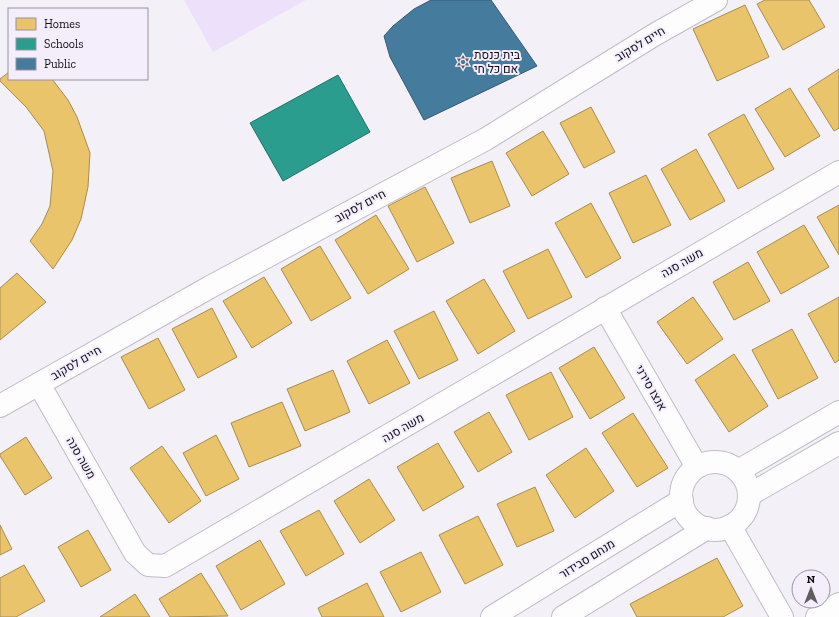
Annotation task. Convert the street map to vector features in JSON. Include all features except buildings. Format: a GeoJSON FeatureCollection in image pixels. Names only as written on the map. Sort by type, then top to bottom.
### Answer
{"type":"FeatureCollection","features":[{"type":"Feature","properties":{"kind":"street","name":"חיים לסקוב"},"geometry":{"type":"LineString","coordinates":[[0,406],[210,287],[486,139],[654,35],[716,0]]}},
{"type":"Feature","properties":{"kind":"street","name":"משה סנה"},"geometry":{"type":"LineString","coordinates":[[39,384],[134,553],[148,564],[165,566],[839,172]]}},
{"type":"Feature","properties":{"kind":"street","name":"אנצו סירני"},"geometry":{"type":"LineString","coordinates":[[605,308],[697,467]]}},
{"type":"Feature","properties":{"kind":"street"},"geometry":{"type":"LineString","coordinates":[[738,471],[839,412]]}},
{"type":"Feature","properties":{"kind":"street"},"geometry":{"type":"LineString","coordinates":[[749,495],[839,443]]}},
{"type":"Feature","properties":{"kind":"street"},"geometry":{"type":"LineString","coordinates":[[714,462],[731,466],[738,471],[746,482],[749,495],[748,504],[744,513],[738,520],[730,526],[722,528],[706,528],[697,524],[690,518],[684,510],[682,491],[684,481],[690,473],[705,463],[714,462]]}},
{"type":"Feature","properties":{"kind":"street","name":"מנחם סבידור"},"geometry":{"type":"LineString","coordinates":[[492,617],[682,500]]}},
{"type":"Feature","properties":{"kind":"street"},"geometry":{"type":"LineString","coordinates":[[730,526],[782,617]]}},
{"type":"Feature","properties":{"kind":"street"},"geometry":{"type":"LineString","coordinates":[[563,617],[706,528]]}},
{"type":"Feature","properties":{"kind":"street"},"geometry":{"type":"LineString","coordinates":[[817,617],[839,604]]}},
{"type":"Feature","properties":{"kind":"shaded area"},"geometry":{"type":"Polygon","coordinates":[[[184,0],[306,0],[213,52],[184,0]]]}},
{"type":"Feature","properties":{"kind":"place","name":"בית כנסת אם כל חי"},"geometry":{"type":"Point","coordinates":[463,62]}}]}
